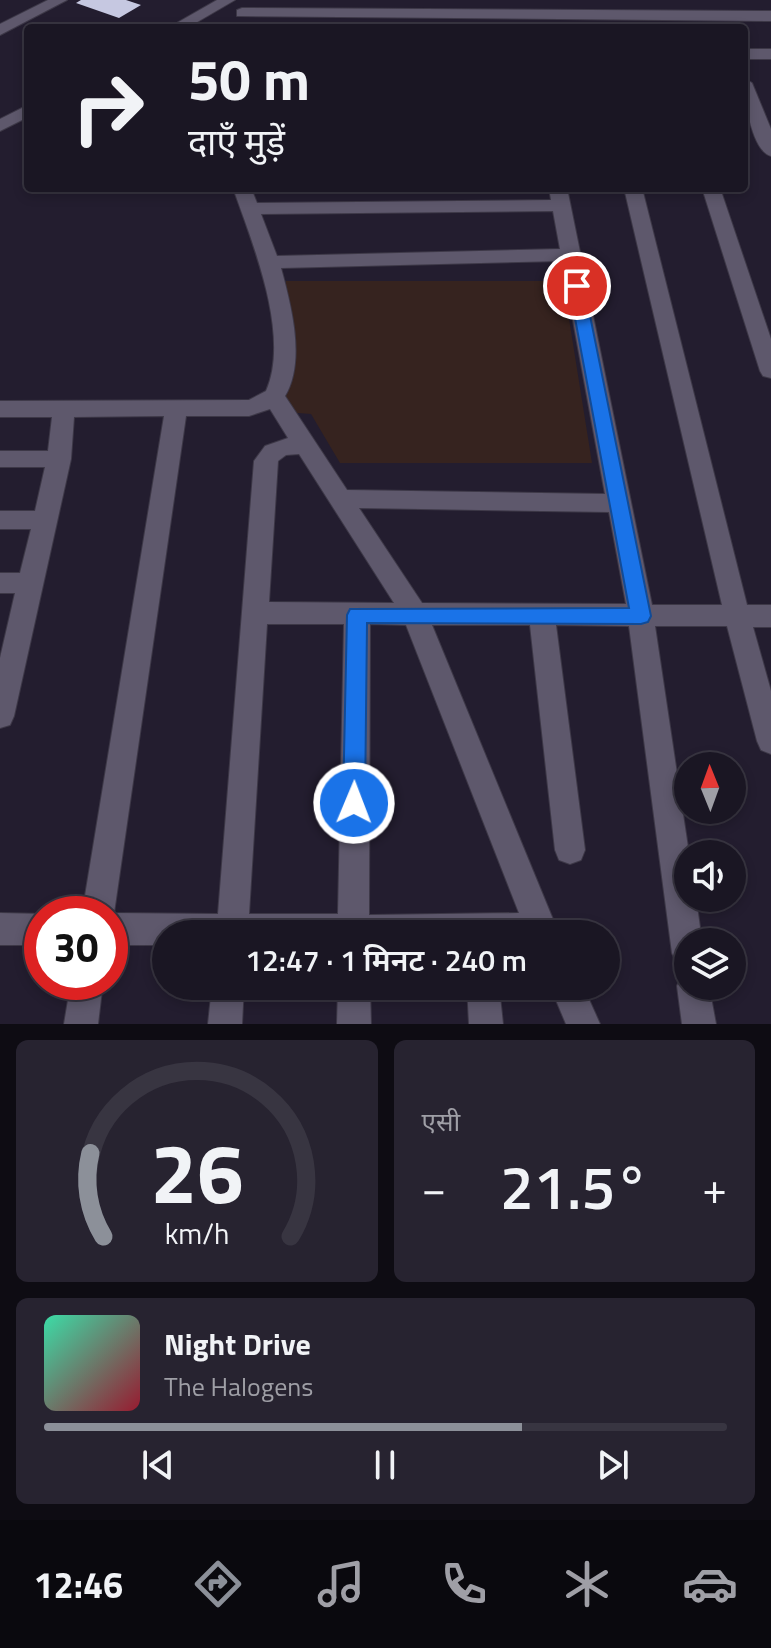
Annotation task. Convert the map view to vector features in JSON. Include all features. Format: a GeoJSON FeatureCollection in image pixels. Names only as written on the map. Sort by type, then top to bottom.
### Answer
{"type":"FeatureCollection","features":[{"type":"Feature","properties":{"kind":"street"},"geometry":{"type":"LineString","coordinates":[[0,30],[60,0]]}},
{"type":"Feature","properties":{"kind":"street"},"geometry":{"type":"LineString","coordinates":[[183,24],[228,0]]}},
{"type":"Feature","properties":{"kind":"street"},"geometry":{"type":"LineString","coordinates":[[715,0],[723,22]]}},
{"type":"Feature","properties":{"kind":"street"},"geometry":{"type":"LineString","coordinates":[[242,14],[448,14],[723,22],[771,16]]}},
{"type":"Feature","properties":{"kind":"street"},"geometry":{"type":"LineString","coordinates":[[748,54],[771,54]]}},
{"type":"Feature","properties":{"kind":"street"},"geometry":{"type":"LineString","coordinates":[[748,89],[771,91]]}},
{"type":"Feature","properties":{"kind":"street"},"geometry":{"type":"LineString","coordinates":[[748,96],[770,144]]}},
{"type":"Feature","properties":{"kind":"street"},"geometry":{"type":"LineString","coordinates":[[0,126],[24,112]]}},
{"type":"Feature","properties":{"kind":"street"},"geometry":{"type":"LineString","coordinates":[[748,141],[770,144]]}},
{"type":"Feature","properties":{"kind":"street"},"geometry":{"type":"LineString","coordinates":[[0,409],[249,408],[264,406],[275,399],[282,378],[283,312],[270,262],[244,192]]}},
{"type":"Feature","properties":{"kind":"street"},"geometry":{"type":"LineString","coordinates":[[634,192],[737,616],[771,741]]}},
{"type":"Feature","properties":{"kind":"street"},"geometry":{"type":"LineString","coordinates":[[712,192],[771,371]]}},
{"type":"Feature","properties":{"kind":"street"},"geometry":{"type":"LineString","coordinates":[[250,209],[559,196],[641,616],[685,928]]}},
{"type":"Feature","properties":{"kind":"street"},"geometry":{"type":"LineString","coordinates":[[270,262],[570,255]]}},
{"type":"Feature","properties":{"kind":"street"},"geometry":{"type":"LineString","coordinates":[[275,399],[416,616],[537,920]]}},
{"type":"Feature","properties":{"kind":"street"},"geometry":{"type":"LineString","coordinates":[[101,896],[176,409]]}},
{"type":"Feature","properties":{"kind":"street"},"geometry":{"type":"LineString","coordinates":[[0,716],[7,654],[30,583],[45,520],[59,459],[64,410]]}},
{"type":"Feature","properties":{"kind":"street"},"geometry":{"type":"LineString","coordinates":[[233,920],[266,461],[270,451],[279,447],[306,445]]}},
{"type":"Feature","properties":{"kind":"street"},"geometry":{"type":"LineString","coordinates":[[0,459],[59,459]]}},
{"type":"Feature","properties":{"kind":"street"},"geometry":{"type":"LineString","coordinates":[[340,499],[619,503]]}},
{"type":"Feature","properties":{"kind":"street"},"geometry":{"type":"LineString","coordinates":[[0,520],[45,520]]}},
{"type":"Feature","properties":{"kind":"street"},"geometry":{"type":"LineString","coordinates":[[0,583],[30,583]]}},
{"type":"Feature","properties":{"kind":"street"},"geometry":{"type":"LineString","coordinates":[[255,613],[771,616]]}},
{"type":"Feature","properties":{"kind":"street"},"geometry":{"type":"LineString","coordinates":[[353,920],[357,615]]}},
{"type":"Feature","properties":{"kind":"street"},"geometry":{"type":"LineString","coordinates":[[542,616],[570,850]]}},
{"type":"Feature","properties":{"kind":"street"},"geometry":{"type":"LineString","coordinates":[[0,929],[24,929]]}},
{"type":"Feature","properties":{"kind":"street"},"geometry":{"type":"LineString","coordinates":[[128,929],[152,930]]}},
{"type":"Feature","properties":{"kind":"street"},"geometry":{"type":"LineString","coordinates":[[81,1024],[84,1000]]}},
{"type":"Feature","properties":{"kind":"street"},"geometry":{"type":"LineString","coordinates":[[225,1024],[227,1000]]}},
{"type":"Feature","properties":{"kind":"street"},"geometry":{"type":"LineString","coordinates":[[354,1000],[354,1024]]}},
{"type":"Feature","properties":{"kind":"street"},"geometry":{"type":"LineString","coordinates":[[484,1000],[486,1024]]}},
{"type":"Feature","properties":{"kind":"street"},"geometry":{"type":"LineString","coordinates":[[572,1000],[583,1024]]}},
{"type":"Feature","properties":{"kind":"street"},"geometry":{"type":"LineString","coordinates":[[695,1000],[699,1024]]}},
{"type":"Feature","properties":{"kind":"shaded area"},"geometry":{"type":"Polygon","coordinates":[[[286,281],[563,281],[592,463],[340,463],[311,414],[285,412],[286,281]]]}},
{"type":"Feature","properties":{"kind":"building"},"geometry":{"type":"Polygon","coordinates":[[[81,0],[126,0],[141,5],[119,18],[76,3],[81,0]]]}},
{"type":"Feature","properties":{"kind":"route"},"geometry":{"type":"LineString","coordinates":[[354,803],[357,615],[641,616],[577,286]]}}]}
